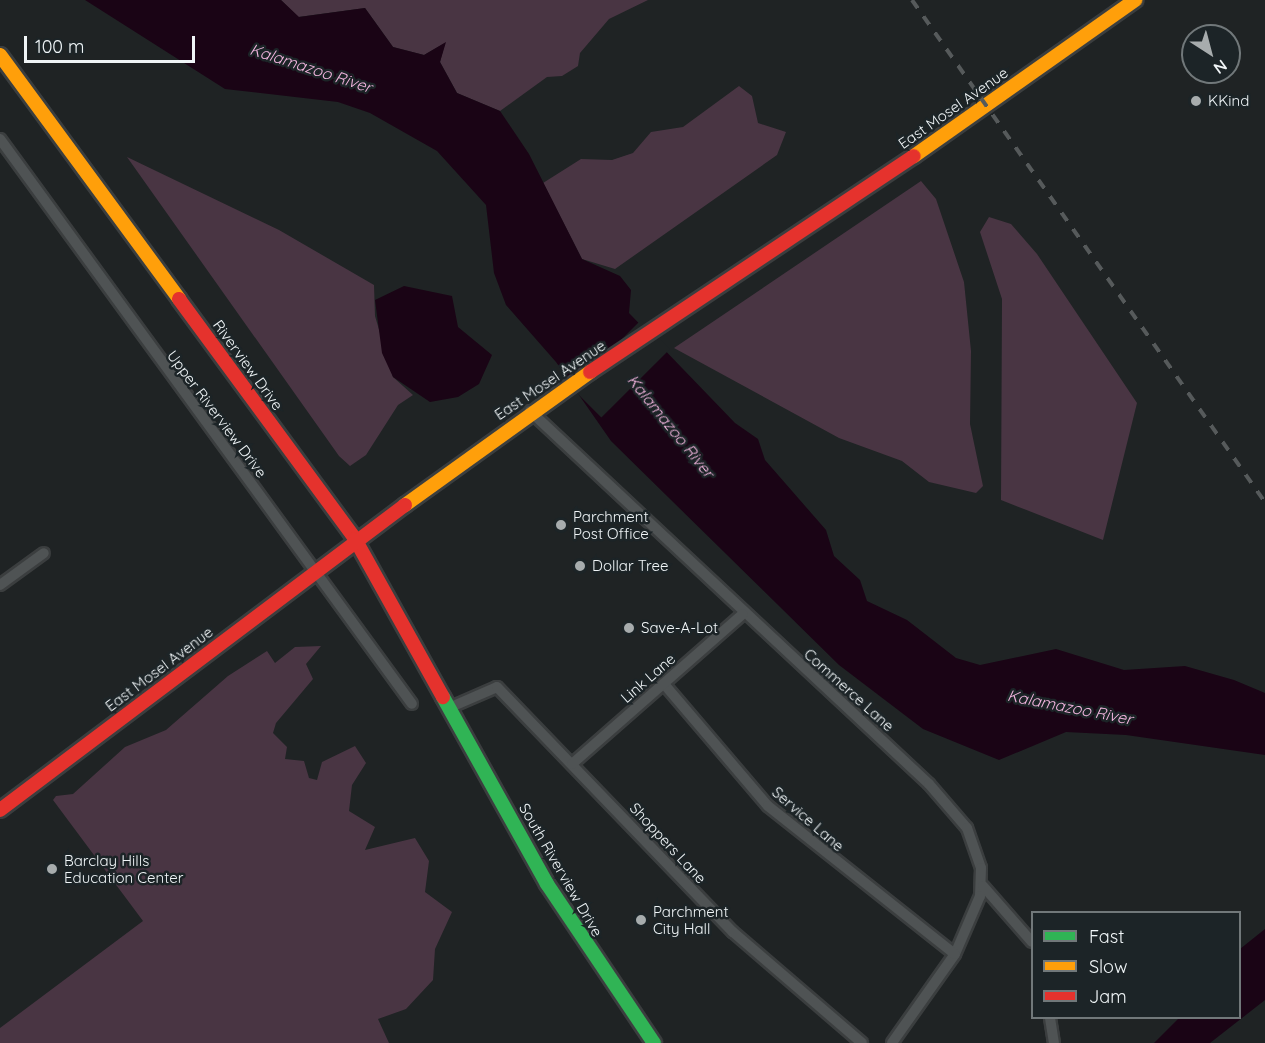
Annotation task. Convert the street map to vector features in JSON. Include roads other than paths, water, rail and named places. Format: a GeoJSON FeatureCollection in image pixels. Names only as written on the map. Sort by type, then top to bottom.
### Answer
{"type":"FeatureCollection","features":[{"type":"Feature","properties":{"kind":"street","name":"East Mosel Avenue"},"geometry":{"type":"LineString","coordinates":[[0,810],[316,572],[355,539],[530,411],[838,210],[1135,0]]}},
{"type":"Feature","properties":{"kind":"street","name":"Riverview Drive"},"geometry":{"type":"LineString","coordinates":[[0,55],[355,539],[451,707]]}},
{"type":"Feature","properties":{"kind":"street","name":"Upper Riverview Drive"},"geometry":{"type":"LineString","coordinates":[[0,139],[412,704]]}},
{"type":"Feature","properties":{"kind":"street","name":"Commerce Lane"},"geometry":{"type":"LineString","coordinates":[[530,411],[743,614],[958,812],[975,844],[983,886]]}},
{"type":"Feature","properties":{"kind":"street"},"geometry":{"type":"LineString","coordinates":[[0,585],[44,553]]}},
{"type":"Feature","properties":{"kind":"street","name":"Link Lane"},"geometry":{"type":"LineString","coordinates":[[572,764],[743,614]]}},
{"type":"Feature","properties":{"kind":"street","name":"Service Lane"},"geometry":{"type":"LineString","coordinates":[[664,684],[768,806],[954,954]]}},
{"type":"Feature","properties":{"kind":"street","name":"Shoppers Lane"},"geometry":{"type":"LineString","coordinates":[[451,707],[497,687],[733,932],[862,1043]]}},
{"type":"Feature","properties":{"kind":"street","name":"South Riverview Drive"},"geometry":{"type":"LineString","coordinates":[[451,707],[547,884],[654,1043]]}},
{"type":"Feature","properties":{"kind":"street"},"geometry":{"type":"LineString","coordinates":[[892,1043],[954,954],[983,886],[1031,941]]}},
{"type":"Feature","properties":{"kind":"street"},"geometry":{"type":"LineString","coordinates":[[1050,1019],[1054,1043]]}},
{"type":"Feature","properties":{"kind":"water","name":"Kalamazoo River"},"geometry":{"type":"Polygon","coordinates":[[[85,0],[281,0],[299,17],[365,8],[393,47],[424,55],[446,42],[440,62],[457,93],[500,111],[529,154],[582,259],[620,276],[631,290],[629,313],[735,423],[758,439],[765,460],[826,530],[834,556],[860,580],[867,601],[907,620],[956,658],[980,665],[1056,649],[1124,670],[1185,666],[1234,680],[1265,693],[1265,755],[1126,735],[1066,732],[999,760],[923,729],[839,665],[611,441],[556,362],[506,305],[494,273],[486,205],[437,151],[370,113],[338,102],[225,89],[85,0]]]}},
{"type":"Feature","properties":{"kind":"water"},"geometry":{"type":"Polygon","coordinates":[[[404,286],[452,296],[458,327],[492,355],[479,384],[458,397],[430,402],[393,377],[382,353],[375,300],[404,286]]]}},
{"type":"Feature","properties":{"kind":"water"},"geometry":{"type":"Polygon","coordinates":[[[1265,929],[1265,1000],[1241,1019],[1241,948],[1265,929]]]}},
{"type":"Feature","properties":{"kind":"water"},"geometry":{"type":"Polygon","coordinates":[[[1178,1019],[1241,1019],[1210,1043],[1154,1043],[1178,1019]]]}},
{"type":"Feature","properties":{"kind":"railway"},"geometry":{"type":"LineString","coordinates":[[912,0],[1265,502]]}},
{"type":"Feature","properties":{"kind":"place","name":"KKind"},"geometry":{"type":"Point","coordinates":[1196,101]}},
{"type":"Feature","properties":{"kind":"place","name":"Parchment Post Office"},"geometry":{"type":"Point","coordinates":[561,525]}},
{"type":"Feature","properties":{"kind":"place","name":"Dollar Tree"},"geometry":{"type":"Point","coordinates":[580,566]}},
{"type":"Feature","properties":{"kind":"place","name":"Save-A-Lot"},"geometry":{"type":"Point","coordinates":[629,628]}},
{"type":"Feature","properties":{"kind":"place","name":"Barclay Hills Education Center"},"geometry":{"type":"Point","coordinates":[52,869]}},
{"type":"Feature","properties":{"kind":"place","name":"Parchment City Hall"},"geometry":{"type":"Point","coordinates":[641,920]}}]}
